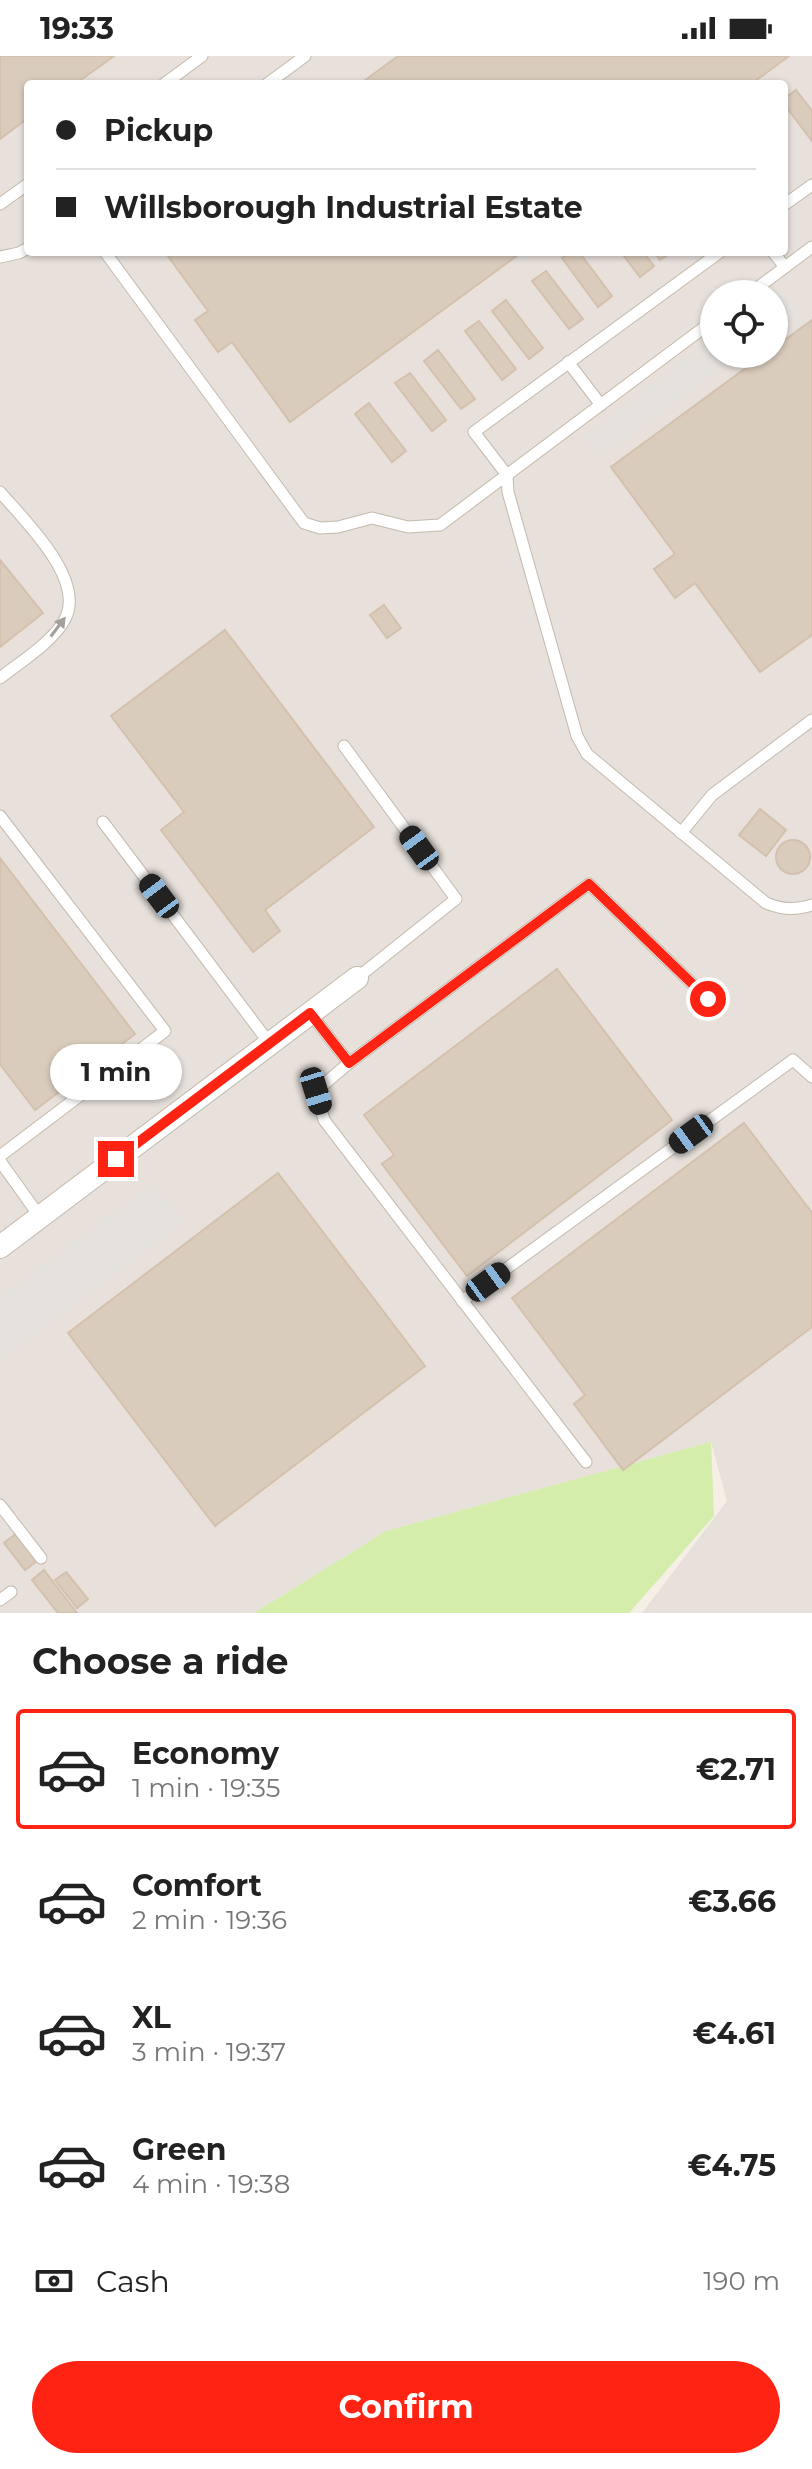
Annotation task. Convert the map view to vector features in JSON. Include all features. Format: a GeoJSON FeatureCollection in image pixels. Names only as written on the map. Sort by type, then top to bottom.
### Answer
{"type":"FeatureCollection","features":[{"type":"Feature","properties":{"kind":"street"},"geometry":{"type":"LineString","coordinates":[[0,1247],[357,978]]}},
{"type":"Feature","properties":{"kind":"lane"},"geometry":{"type":"LineString","coordinates":[[169,80],[202,56]]}},
{"type":"Feature","properties":{"kind":"lane"},"geometry":{"type":"LineString","coordinates":[[272,80],[305,56]]}},
{"type":"Feature","properties":{"kind":"lane"},"geometry":{"type":"LineString","coordinates":[[788,202],[812,185]]}},
{"type":"Feature","properties":{"kind":"lane"},"geometry":{"type":"LineString","coordinates":[[0,204],[24,187]]}},
{"type":"Feature","properties":{"kind":"lane"},"geometry":{"type":"LineString","coordinates":[[768,280],[812,247]]}},
{"type":"Feature","properties":{"kind":"lane"},"geometry":{"type":"LineString","coordinates":[[0,257],[24,250]]}},
{"type":"Feature","properties":{"kind":"lane"},"geometry":{"type":"LineString","coordinates":[[108,256],[304,523],[320,528],[338,527],[372,518],[408,527],[440,525],[700,331]]}},
{"type":"Feature","properties":{"kind":"lane"},"geometry":{"type":"LineString","coordinates":[[714,256],[474,432],[507,475],[508,492],[577,736],[587,754],[766,903],[780,909],[812,905]]}},
{"type":"Feature","properties":{"kind":"lane"},"geometry":{"type":"LineString","coordinates":[[776,256],[785,267]]}},
{"type":"Feature","properties":{"kind":"lane"},"geometry":{"type":"LineString","coordinates":[[568,362],[601,405]]}},
{"type":"Feature","properties":{"kind":"lane"},"geometry":{"type":"LineString","coordinates":[[0,492],[52,554],[70,603],[65,620],[50,637],[0,678]]}},
{"type":"Feature","properties":{"kind":"lane"},"geometry":{"type":"LineString","coordinates":[[681,833],[712,795],[812,720]]}},
{"type":"Feature","properties":{"kind":"lane"},"geometry":{"type":"LineString","coordinates":[[344,746],[456,899],[357,978]]}},
{"type":"Feature","properties":{"kind":"lane"},"geometry":{"type":"LineString","coordinates":[[0,816],[165,1031],[0,1159],[40,1217]]}},
{"type":"Feature","properties":{"kind":"lane"},"geometry":{"type":"LineString","coordinates":[[103,822],[270,1044]]}},
{"type":"Feature","properties":{"kind":"lane"},"geometry":{"type":"LineString","coordinates":[[586,1462],[324,1120],[316,1091],[589,884],[708,999]]}},
{"type":"Feature","properties":{"kind":"lane"},"geometry":{"type":"LineString","coordinates":[[310,1013],[349,1063]]}},
{"type":"Feature","properties":{"kind":"lane"},"geometry":{"type":"LineString","coordinates":[[462,1301],[793,1060],[812,1077]]}},
{"type":"Feature","properties":{"kind":"lane"},"geometry":{"type":"LineString","coordinates":[[0,1505],[41,1558]]}},
{"type":"Feature","properties":{"kind":"lane"},"geometry":{"type":"LineString","coordinates":[[0,1600],[11,1592]]}},
{"type":"Feature","properties":{"kind":"shaded area"},"geometry":{"type":"Polygon","coordinates":[[[0,56],[812,56],[812,1613],[642,1613],[727,1501],[711,1442],[386,1531],[254,1613],[0,1613],[0,56]]]}},
{"type":"Feature","properties":{"kind":"shaded area"},"geometry":{"type":"Polygon","coordinates":[[[788,302],[795,311],[788,316],[788,302]]]}},
{"type":"Feature","properties":{"kind":"shaded area"},"geometry":{"type":"Polygon","coordinates":[[[700,349],[700,368],[719,368],[600,458],[584,437],[700,349]]]}},
{"type":"Feature","properties":{"kind":"shaded area"},"geometry":{"type":"Polygon","coordinates":[[[153,1184],[182,1223],[0,1360],[0,1298],[153,1184]]]}},
{"type":"Feature","properties":{"kind":"green space"},"geometry":{"type":"Polygon","coordinates":[[[711,1442],[714,1516],[629,1613],[254,1613],[386,1531],[711,1442]]]}},
{"type":"Feature","properties":{"kind":"building"},"geometry":{"type":"Polygon","coordinates":[[[0,56],[114,56],[81,80],[24,80],[24,121],[0,139],[0,56]]]}},
{"type":"Feature","properties":{"kind":"building"},"geometry":{"type":"Polygon","coordinates":[[[398,56],[789,56],[756,80],[365,80],[398,56]]]}},
{"type":"Feature","properties":{"kind":"building"},"geometry":{"type":"Polygon","coordinates":[[[796,90],[812,111],[812,141],[788,109],[788,96],[796,90]]]}},
{"type":"Feature","properties":{"kind":"building"},"geometry":{"type":"Polygon","coordinates":[[[168,256],[517,256],[290,422],[232,342],[218,352],[195,320],[208,311],[168,256]]]}},
{"type":"Feature","properties":{"kind":"building"},"geometry":{"type":"Polygon","coordinates":[[[582,256],[612,296],[598,307],[562,258],[582,256]]]}},
{"type":"Feature","properties":{"kind":"building"},"geometry":{"type":"Polygon","coordinates":[[[624,256],[646,256],[654,266],[640,277],[624,256]]]}},
{"type":"Feature","properties":{"kind":"building"},"geometry":{"type":"Polygon","coordinates":[[[546,271],[583,319],[569,329],[532,281],[546,271]]]}},
{"type":"Feature","properties":{"kind":"building"},"geometry":{"type":"Polygon","coordinates":[[[506,300],[543,348],[529,359],[492,311],[506,300]]]}},
{"type":"Feature","properties":{"kind":"building"},"geometry":{"type":"Polygon","coordinates":[[[812,320],[812,635],[760,672],[695,583],[675,598],[654,569],[675,554],[611,467],[746,368],[788,368],[788,338],[812,320]]]}},
{"type":"Feature","properties":{"kind":"building"},"geometry":{"type":"Polygon","coordinates":[[[479,321],[516,369],[502,380],[465,331],[479,321]]]}},
{"type":"Feature","properties":{"kind":"building"},"geometry":{"type":"Polygon","coordinates":[[[438,350],[475,399],[461,409],[424,361],[438,350]]]}},
{"type":"Feature","properties":{"kind":"building"},"geometry":{"type":"Polygon","coordinates":[[[410,373],[446,420],[432,431],[395,383],[410,373]]]}},
{"type":"Feature","properties":{"kind":"building"},"geometry":{"type":"Polygon","coordinates":[[[369,403],[406,451],[392,462],[355,414],[369,403]]]}},
{"type":"Feature","properties":{"kind":"building"},"geometry":{"type":"Polygon","coordinates":[[[0,560],[43,613],[0,647],[0,560]]]}},
{"type":"Feature","properties":{"kind":"building"},"geometry":{"type":"Polygon","coordinates":[[[384,605],[401,628],[387,638],[370,615],[384,605]]]}},
{"type":"Feature","properties":{"kind":"building"},"geometry":{"type":"Polygon","coordinates":[[[225,630],[374,827],[265,910],[280,931],[253,952],[161,830],[184,812],[111,716],[225,630]]]}},
{"type":"Feature","properties":{"kind":"building"},"geometry":{"type":"Polygon","coordinates":[[[760,809],[786,830],[766,856],[739,835],[760,809]]]}},
{"type":"Feature","properties":{"kind":"building"},"geometry":{"type":"Polygon","coordinates":[[[793,840],[805,845],[810,857],[805,869],[793,874],[781,869],[776,857],[781,845],[793,840]]]}},
{"type":"Feature","properties":{"kind":"building"},"geometry":{"type":"Polygon","coordinates":[[[0,858],[135,1034],[35,1110],[0,1064],[0,858]]]}},
{"type":"Feature","properties":{"kind":"building"},"geometry":{"type":"Polygon","coordinates":[[[557,969],[672,1120],[467,1276],[382,1164],[394,1155],[364,1115],[557,969]]]}},
{"type":"Feature","properties":{"kind":"building"},"geometry":{"type":"Polygon","coordinates":[[[744,1123],[812,1213],[812,1327],[623,1470],[574,1404],[585,1395],[512,1298],[744,1123]]]}},
{"type":"Feature","properties":{"kind":"building"},"geometry":{"type":"Polygon","coordinates":[[[278,1173],[425,1366],[215,1526],[68,1333],[278,1173]]]}},
{"type":"Feature","properties":{"kind":"building"},"geometry":{"type":"Polygon","coordinates":[[[16,1534],[37,1561],[25,1570],[4,1543],[16,1534]]]}},
{"type":"Feature","properties":{"kind":"building"},"geometry":{"type":"Polygon","coordinates":[[[44,1570],[77,1613],[58,1613],[32,1580],[44,1570]]]}},
{"type":"Feature","properties":{"kind":"building"},"geometry":{"type":"Polygon","coordinates":[[[66,1572],[88,1599],[77,1608],[55,1580],[66,1572]]]}},
{"type":"Feature","properties":{"kind":"route"},"geometry":{"type":"LineString","coordinates":[[116,1159],[310,1013],[349,1063],[589,884],[708,999]]}}]}
